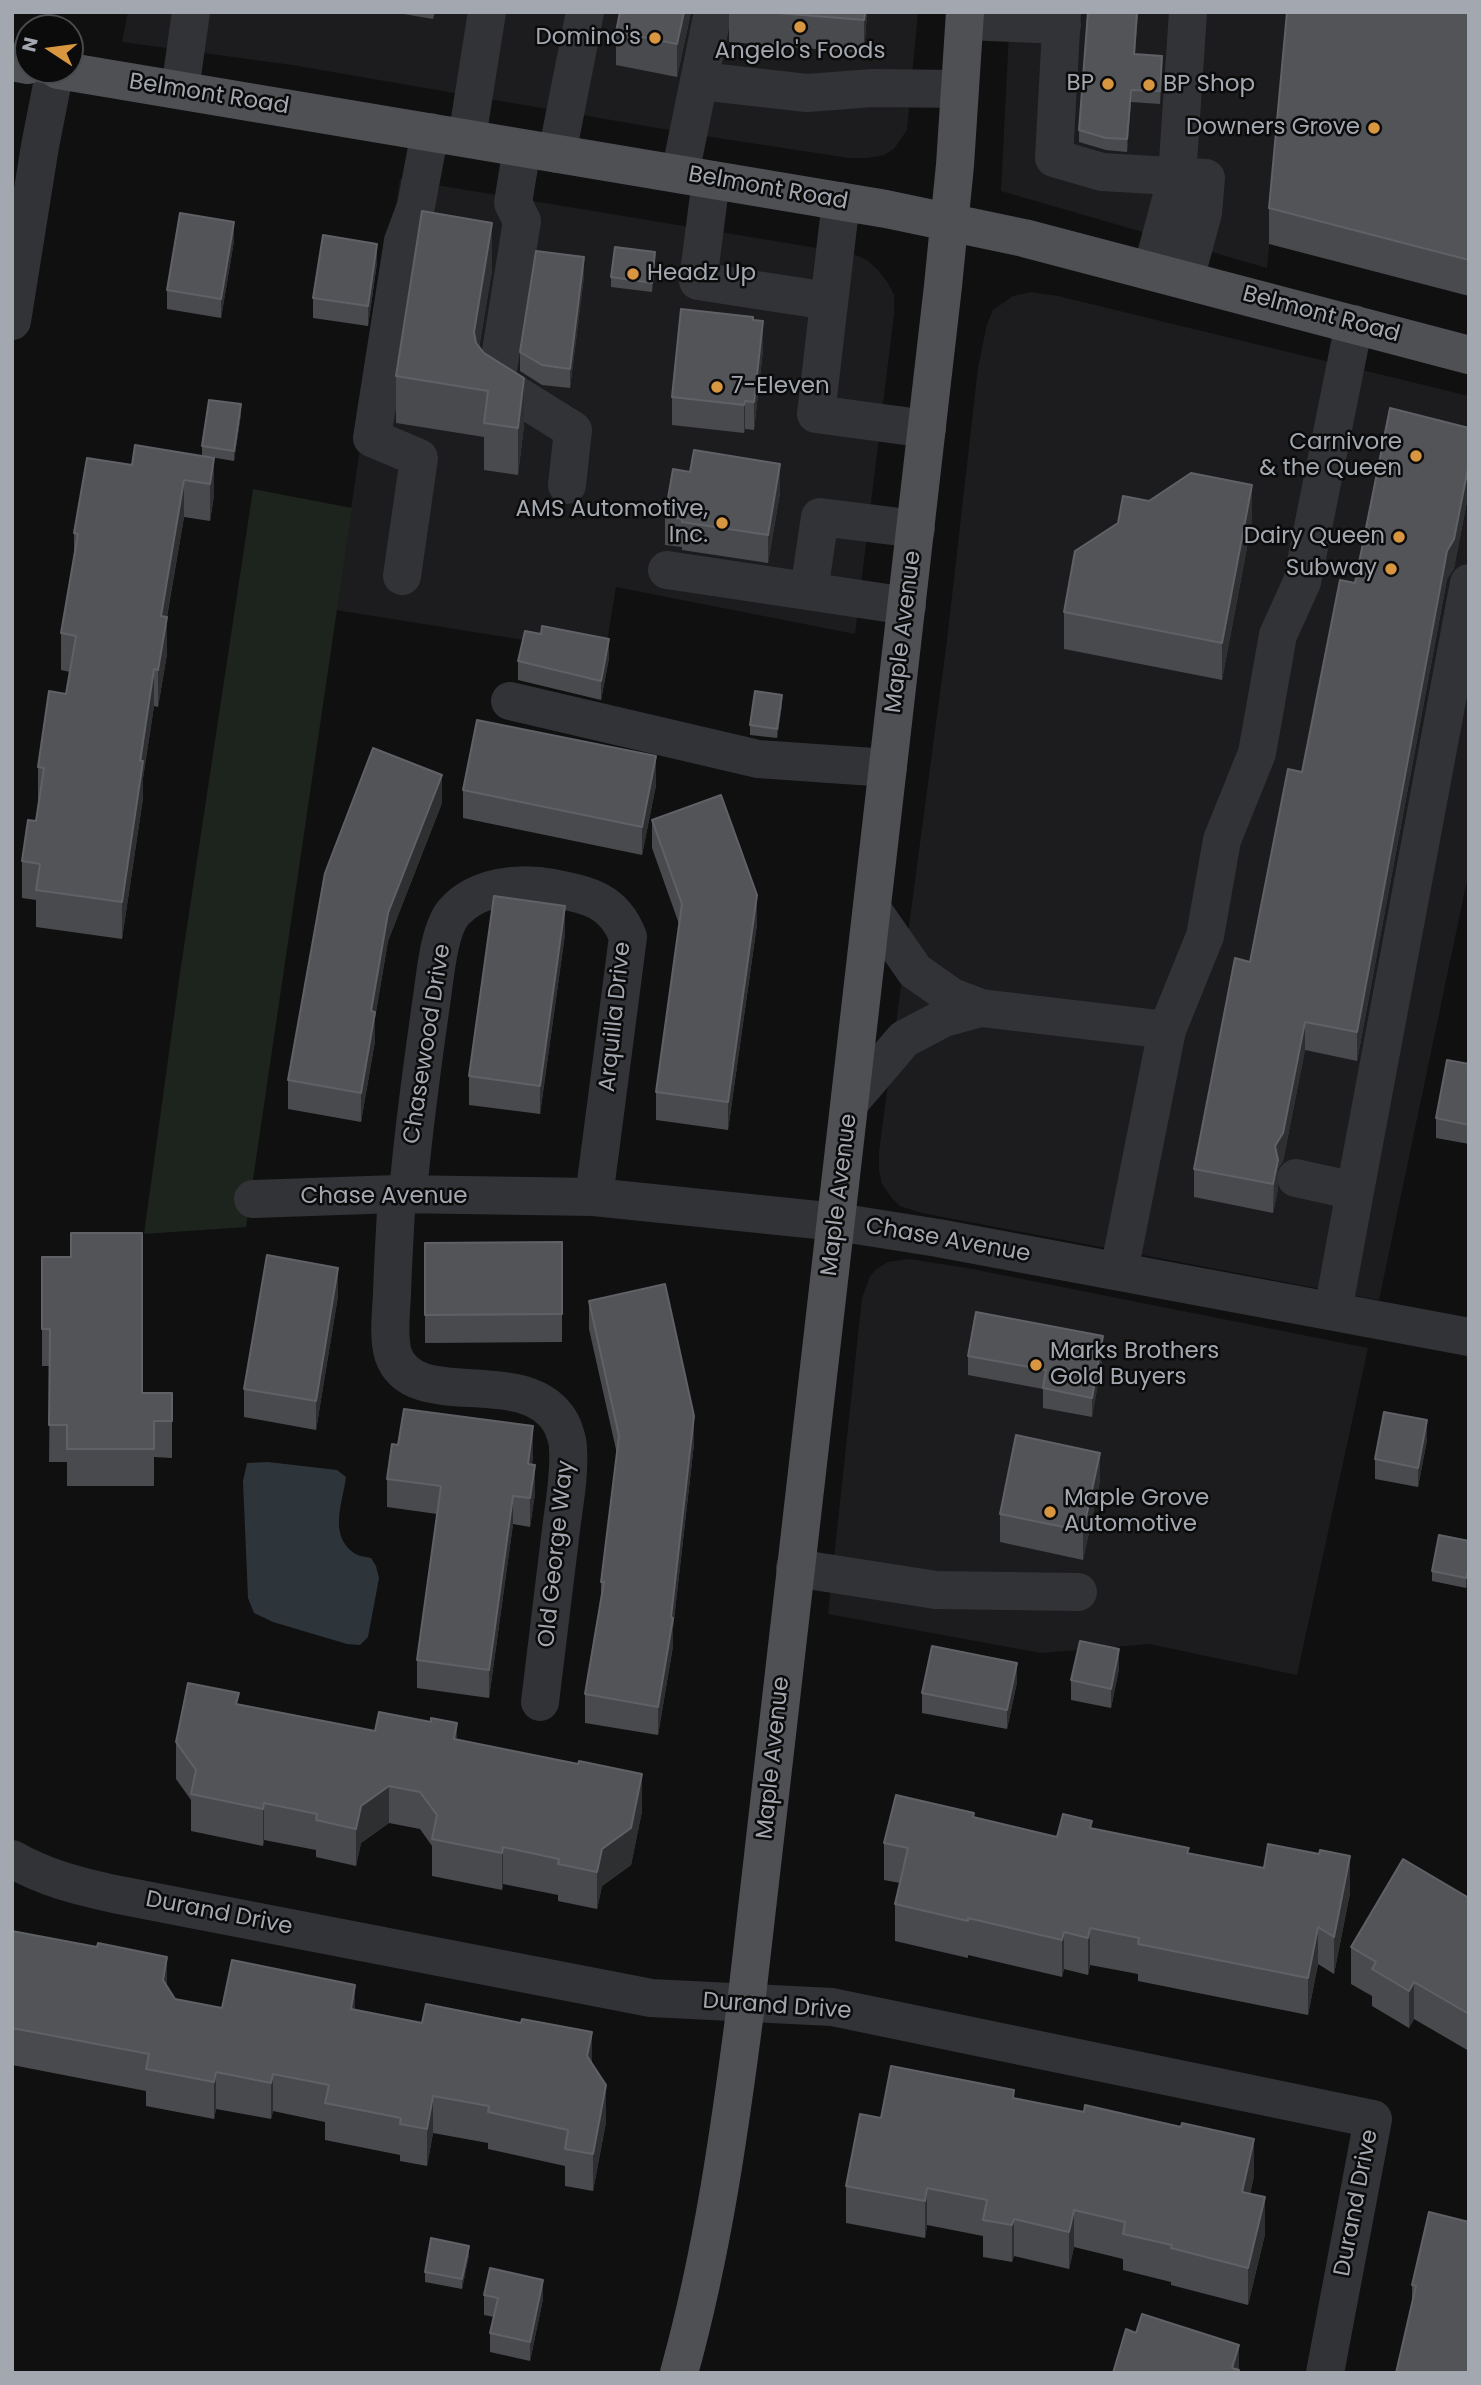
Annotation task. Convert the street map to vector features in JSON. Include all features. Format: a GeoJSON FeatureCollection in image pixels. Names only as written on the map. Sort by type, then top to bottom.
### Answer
{"type":"FeatureCollection","features":[{"type":"Feature","properties":{"kind":"main road","name":"Maple Avenue"},"geometry":{"type":"LineString","coordinates":[[679,2373],[709,2250],[725,2160],[746,2004],[950,222],[965,16]]}},
{"type":"Feature","properties":{"kind":"main road","name":"Belmont Road"},"geometry":{"type":"LineString","coordinates":[[84,74],[841,201],[950,222],[1168,275],[1469,355]]}},
{"type":"Feature","properties":{"kind":"street"},"geometry":{"type":"LineString","coordinates":[[180,90],[191,12]]}},
{"type":"Feature","properties":{"kind":"street"},"geometry":{"type":"LineString","coordinates":[[467,138],[487,12]]}},
{"type":"Feature","properties":{"kind":"street"},"geometry":{"type":"LineString","coordinates":[[567,485],[573,430],[496,382],[522,221],[501,215],[540,151],[585,12]]}},
{"type":"Feature","properties":{"kind":"street"},"geometry":{"type":"LineString","coordinates":[[713,12],[700,80],[695,177],[698,281],[828,301]]}},
{"type":"Feature","properties":{"kind":"street"},"geometry":{"type":"LineString","coordinates":[[1168,275],[1191,178],[1188,12]]}},
{"type":"Feature","properties":{"kind":"street"},"geometry":{"type":"LineString","coordinates":[[965,16],[1062,18],[1054,158],[1102,172],[1191,178]]}},
{"type":"Feature","properties":{"kind":"street"},"geometry":{"type":"LineString","coordinates":[[700,80],[807,93],[873,88],[960,89]]}},
{"type":"Feature","properties":{"kind":"street"},"geometry":{"type":"LineString","coordinates":[[12,321],[40,146],[54,84]]}},
{"type":"Feature","properties":{"kind":"street"},"geometry":{"type":"LineString","coordinates":[[402,576],[419,458],[372,438],[402,241],[416,206],[430,132]]}},
{"type":"Feature","properties":{"kind":"street"},"geometry":{"type":"LineString","coordinates":[[841,201],[816,414],[927,429]]}},
{"type":"Feature","properties":{"kind":"street"},"geometry":{"type":"LineString","coordinates":[[411,224],[448,231]]}},
{"type":"Feature","properties":{"kind":"street"},"geometry":{"type":"LineString","coordinates":[[1119,1271],[1167,1030],[1205,936],[1222,840],[1256,753],[1279,635],[1302,582],[1354,324]]}},
{"type":"Feature","properties":{"kind":"street"},"geometry":{"type":"LineString","coordinates":[[809,591],[820,517],[916,529]]}},
{"type":"Feature","properties":{"kind":"street"},"geometry":{"type":"LineString","coordinates":[[667,570],[907,606]]}},
{"type":"Feature","properties":{"kind":"street"},"geometry":{"type":"LineString","coordinates":[[1333,1311],[1469,583]]}},
{"type":"Feature","properties":{"kind":"street"},"geometry":{"type":"LineString","coordinates":[[510,701],[758,759],[888,768]]}},
{"type":"Feature","properties":{"kind":"street","name":"Chasewood Drive"},"geometry":{"type":"LineString","coordinates":[[402,1194],[440,943],[452,914],[467,900],[503,886],[547,887]]}},
{"type":"Feature","properties":{"kind":"street","name":"Arquilla Drive"},"geometry":{"type":"LineString","coordinates":[[547,887],[581,894],[611,909],[622,921],[628,937],[593,1197]]}},
{"type":"Feature","properties":{"kind":"street"},"geometry":{"type":"LineString","coordinates":[[872,909],[915,971],[952,997],[981,1008],[1167,1030]]}},
{"type":"Feature","properties":{"kind":"street"},"geometry":{"type":"LineString","coordinates":[[851,1101],[904,1039],[944,1018],[981,1008]]}},
{"type":"Feature","properties":{"kind":"street"},"geometry":{"type":"LineString","coordinates":[[1296,1178],[1355,1191]]}},
{"type":"Feature","properties":{"kind":"street","name":"Chase Avenue"},"geometry":{"type":"LineString","coordinates":[[253,1199],[402,1194],[593,1197],[837,1222],[938,1238],[1469,1336]]}},
{"type":"Feature","properties":{"kind":"street","name":"Old George Way"},"geometry":{"type":"LineString","coordinates":[[402,1194],[391,1322],[393,1353],[400,1366],[409,1375],[440,1386],[521,1392],[534,1398],[550,1408],[562,1424],[568,1446],[566,1484],[540,1702]]}},
{"type":"Feature","properties":{"kind":"street"},"geometry":{"type":"LineString","coordinates":[[795,1568],[936,1590],[1078,1592]]}},
{"type":"Feature","properties":{"kind":"street","name":"Durand Drive"},"geometry":{"type":"LineString","coordinates":[[12,1859],[35,1873],[68,1884],[114,1894],[651,1997],[832,2007],[1373,2119],[1325,2373]]}},
{"type":"Feature","properties":{"kind":"shaded area"},"geometry":{"type":"Polygon","coordinates":[[[128,12],[918,12],[907,130],[894,149],[884,155],[849,158],[698,135],[292,65],[122,42],[128,12]]]}},
{"type":"Feature","properties":{"kind":"shaded area"},"geometry":{"type":"Polygon","coordinates":[[[1010,12],[1290,12],[1267,268],[1001,191],[1010,12]]]}},
{"type":"Feature","properties":{"kind":"shaded area"},"geometry":{"type":"Polygon","coordinates":[[[400,179],[853,254],[867,260],[878,270],[894,295],[894,314],[855,634],[616,587],[605,653],[336,610],[400,179]]]}},
{"type":"Feature","properties":{"kind":"shaded area"},"geometry":{"type":"Polygon","coordinates":[[[1031,292],[1058,296],[1469,396],[1469,871],[1379,1300],[922,1213],[900,1206],[882,1184],[879,1152],[947,640],[978,368],[987,324],[993,310],[1013,296],[1031,292]]]}},
{"type":"Feature","properties":{"kind":"shaded area"},"geometry":{"type":"Polygon","coordinates":[[[253,489],[352,508],[246,1227],[144,1234],[180,973],[253,489]]]}},
{"type":"Feature","properties":{"kind":"shaded area"},"geometry":{"type":"Polygon","coordinates":[[[909,1259],[967,1268],[1368,1348],[1297,1675],[1149,1644],[1041,1653],[828,1614],[862,1298],[870,1276],[878,1268],[888,1262],[909,1259]]]}},
{"type":"Feature","properties":{"kind":"shaded area"},"geometry":{"type":"Polygon","coordinates":[[[268,1462],[337,1470],[346,1477],[339,1518],[341,1537],[354,1553],[371,1558],[379,1578],[368,1637],[360,1645],[347,1644],[273,1622],[254,1613],[248,1598],[243,1481],[247,1463],[268,1462]]]}},
{"type":"Feature","properties":{"kind":"building"},"geometry":{"type":"Polygon","coordinates":[[[620,12],[684,12],[677,44],[616,32],[620,12]]]}},
{"type":"Feature","properties":{"kind":"building"},"geometry":{"type":"Polygon","coordinates":[[[766,12],[865,12],[864,20],[766,12]]]}},
{"type":"Feature","properties":{"kind":"building","name":"BP"},"geometry":{"type":"Polygon","coordinates":[[[1088,12],[1137,12],[1134,54],[1162,56],[1160,91],[1131,90],[1127,139],[1106,138],[1079,130],[1088,12]]]}},
{"type":"Feature","properties":{"kind":"building","name":"Downers Grove"},"geometry":{"type":"Polygon","coordinates":[[[1287,12],[1469,12],[1469,260],[1269,208],[1287,12]]]}},
{"type":"Feature","properties":{"kind":"building"},"geometry":{"type":"Polygon","coordinates":[[[422,211],[492,223],[474,332],[476,343],[484,353],[524,378],[518,428],[484,423],[488,391],[396,376],[422,211]]]}},
{"type":"Feature","properties":{"kind":"building"},"geometry":{"type":"Polygon","coordinates":[[[180,213],[234,222],[221,299],[167,290],[180,213]]]}},
{"type":"Feature","properties":{"kind":"building"},"geometry":{"type":"Polygon","coordinates":[[[323,235],[377,244],[368,306],[313,298],[323,235]]]}},
{"type":"Feature","properties":{"kind":"building","name":"Headz Up"},"geometry":{"type":"Polygon","coordinates":[[[615,247],[655,252],[652,283],[611,277],[615,247]]]}},
{"type":"Feature","properties":{"kind":"building"},"geometry":{"type":"Polygon","coordinates":[[[536,251],[584,257],[570,369],[542,365],[520,352],[536,251]]]}},
{"type":"Feature","properties":{"kind":"building","name":"7-Eleven"},"geometry":{"type":"Polygon","coordinates":[[[681,309],[753,317],[753,320],[763,321],[754,402],[745,401],[744,405],[672,397],[681,309]]]}},
{"type":"Feature","properties":{"kind":"building"},"geometry":{"type":"Polygon","coordinates":[[[209,400],[241,404],[234,451],[202,446],[209,400]]]}},
{"type":"Feature","properties":{"kind":"building"},"geometry":{"type":"Polygon","coordinates":[[[1390,408],[1469,428],[1469,463],[1454,539],[1447,551],[1357,1032],[1305,1022],[1283,1133],[1275,1146],[1278,1160],[1273,1184],[1194,1169],[1235,958],[1250,962],[1288,769],[1302,772],[1340,580],[1355,583],[1390,408]]]}},
{"type":"Feature","properties":{"kind":"building"},"geometry":{"type":"Polygon","coordinates":[[[135,445],[214,458],[210,484],[184,480],[161,616],[167,617],[158,670],[154,669],[122,902],[36,890],[40,864],[22,861],[28,820],[36,821],[44,768],[38,767],[49,691],[66,694],[76,636],[61,633],[78,534],[74,533],[87,458],[132,465],[135,445]]]}},
{"type":"Feature","properties":{"kind":"building"},"geometry":{"type":"Polygon","coordinates":[[[694,450],[780,464],[768,535],[682,522],[682,519],[665,516],[673,469],[690,472],[694,450]]]}},
{"type":"Feature","properties":{"kind":"building"},"geometry":{"type":"Polygon","coordinates":[[[1191,473],[1252,485],[1222,643],[1064,612],[1075,551],[1118,523],[1123,496],[1149,501],[1191,473]]]}},
{"type":"Feature","properties":{"kind":"building"},"geometry":{"type":"Polygon","coordinates":[[[542,626],[609,639],[601,681],[518,661],[525,631],[541,634],[542,626]]]}},
{"type":"Feature","properties":{"kind":"building"},"geometry":{"type":"Polygon","coordinates":[[[755,691],[782,695],[777,729],[750,725],[755,691]]]}},
{"type":"Feature","properties":{"kind":"building"},"geometry":{"type":"Polygon","coordinates":[[[477,720],[656,756],[642,827],[463,790],[477,720]]]}},
{"type":"Feature","properties":{"kind":"building"},"geometry":{"type":"Polygon","coordinates":[[[373,748],[442,775],[388,913],[371,1011],[375,1012],[361,1093],[288,1080],[325,873],[373,748]]]}},
{"type":"Feature","properties":{"kind":"building"},"geometry":{"type":"Polygon","coordinates":[[[721,795],[757,895],[728,1102],[656,1092],[682,904],[652,820],[721,795]]]}},
{"type":"Feature","properties":{"kind":"building"},"geometry":{"type":"Polygon","coordinates":[[[494,896],[565,906],[540,1086],[469,1076],[494,896]]]}},
{"type":"Feature","properties":{"kind":"building"},"geometry":{"type":"Polygon","coordinates":[[[1447,1060],[1469,1064],[1469,1125],[1436,1118],[1447,1060]]]}},
{"type":"Feature","properties":{"kind":"building"},"geometry":{"type":"Polygon","coordinates":[[[71,1233],[142,1233],[142,1393],[172,1393],[172,1421],[154,1421],[154,1449],[67,1449],[67,1425],[49,1425],[50,1329],[42,1329],[42,1257],[71,1257],[71,1233]]]}},
{"type":"Feature","properties":{"kind":"building"},"geometry":{"type":"Polygon","coordinates":[[[562,1242],[562,1314],[425,1315],[425,1243],[562,1242]]]}},
{"type":"Feature","properties":{"kind":"building"},"geometry":{"type":"Polygon","coordinates":[[[267,1255],[338,1268],[316,1401],[244,1389],[267,1255]]]}},
{"type":"Feature","properties":{"kind":"building"},"geometry":{"type":"Polygon","coordinates":[[[665,1284],[694,1416],[673,1618],[658,1707],[585,1694],[604,1582],[601,1582],[619,1436],[589,1301],[665,1284]]]}},
{"type":"Feature","properties":{"kind":"building","name":"Marks Brothers Gold Buyers"},"geometry":{"type":"Polygon","coordinates":[[[976,1312],[1103,1336],[1092,1398],[1043,1388],[1046,1370],[968,1356],[976,1312]]]}},
{"type":"Feature","properties":{"kind":"building"},"geometry":{"type":"Polygon","coordinates":[[[404,1409],[533,1426],[528,1464],[535,1465],[530,1498],[513,1496],[489,1670],[417,1660],[441,1486],[387,1479],[392,1444],[398,1445],[404,1409]]]}},
{"type":"Feature","properties":{"kind":"building"},"geometry":{"type":"Polygon","coordinates":[[[1384,1412],[1427,1420],[1418,1468],[1375,1459],[1384,1412]]]}},
{"type":"Feature","properties":{"kind":"building","name":"Maple Grove Automotive"},"geometry":{"type":"Polygon","coordinates":[[[1016,1435],[1100,1453],[1083,1531],[1000,1514],[1016,1435]]]}},
{"type":"Feature","properties":{"kind":"building"},"geometry":{"type":"Polygon","coordinates":[[[1439,1535],[1469,1541],[1469,1567],[1466,1578],[1432,1571],[1439,1535]]]}},
{"type":"Feature","properties":{"kind":"building"},"geometry":{"type":"Polygon","coordinates":[[[1080,1641],[1119,1649],[1111,1689],[1071,1680],[1080,1641]]]}},
{"type":"Feature","properties":{"kind":"building"},"geometry":{"type":"Polygon","coordinates":[[[932,1646],[1017,1663],[1007,1710],[922,1693],[932,1646]]]}},
{"type":"Feature","properties":{"kind":"building"},"geometry":{"type":"Polygon","coordinates":[[[188,1683],[239,1693],[236,1704],[375,1731],[379,1712],[431,1722],[431,1718],[457,1723],[454,1739],[642,1774],[631,1828],[602,1849],[597,1872],[558,1864],[559,1859],[503,1847],[502,1853],[432,1839],[437,1815],[420,1792],[389,1786],[361,1806],[356,1829],[316,1820],[317,1814],[264,1803],[263,1809],[191,1794],[196,1770],[176,1742],[188,1683]]]}},
{"type":"Feature","properties":{"kind":"building"},"geometry":{"type":"Polygon","coordinates":[[[896,1795],[974,1813],[973,1817],[1057,1837],[1063,1814],[1092,1821],[1090,1828],[1189,1848],[1187,1853],[1264,1868],[1268,1844],[1319,1854],[1320,1850],[1350,1856],[1334,1937],[1318,1927],[1308,1978],[1138,1944],[1139,1938],[1090,1928],[1088,1938],[1064,1932],[1062,1940],[895,1904],[908,1848],[884,1843],[896,1795]]]}},
{"type":"Feature","properties":{"kind":"building"},"geometry":{"type":"Polygon","coordinates":[[[1403,1859],[1469,1898],[1469,2014],[1414,1982],[1409,1991],[1372,1969],[1376,1962],[1351,1947],[1403,1859]]]}},
{"type":"Feature","properties":{"kind":"building"},"geometry":{"type":"Polygon","coordinates":[[[12,1931],[97,1947],[98,1943],[167,1957],[163,1980],[175,1999],[222,2008],[232,1960],[355,1985],[351,2009],[422,2023],[426,2004],[521,2023],[522,2019],[592,2032],[587,2056],[606,2085],[593,2154],[565,2149],[568,2130],[488,2112],[489,2106],[433,2096],[427,2129],[400,2124],[401,2118],[325,2103],[329,2085],[273,2074],[271,2083],[216,2072],[214,2082],[146,2069],[149,2054],[12,2028],[12,1931]]]}},
{"type":"Feature","properties":{"kind":"building"},"geometry":{"type":"Polygon","coordinates":[[[891,2066],[1014,2090],[1013,2098],[1084,2112],[1085,2105],[1181,2127],[1182,2123],[1254,2139],[1242,2192],[1265,2197],[1248,2268],[1171,2248],[1172,2245],[1123,2234],[1125,2222],[1074,2210],[1069,2232],[1014,2219],[1012,2225],[983,2220],[987,2200],[927,2188],[925,2201],[846,2186],[860,2114],[881,2118],[891,2066]]]}},
{"type":"Feature","properties":{"kind":"building"},"geometry":{"type":"Polygon","coordinates":[[[1429,2212],[1469,2222],[1469,2373],[1396,2373],[1416,2286],[1412,2285],[1429,2212]]]}},
{"type":"Feature","properties":{"kind":"building"},"geometry":{"type":"Polygon","coordinates":[[[431,2238],[469,2246],[462,2279],[425,2272],[431,2238]]]}},
{"type":"Feature","properties":{"kind":"building"},"geometry":{"type":"Polygon","coordinates":[[[490,2268],[543,2280],[530,2342],[490,2333],[498,2298],[484,2295],[490,2268]]]}},
{"type":"Feature","properties":{"kind":"building"},"geometry":{"type":"Polygon","coordinates":[[[1142,2314],[1239,2345],[1232,2368],[1239,2370],[1238,2373],[1113,2373],[1126,2329],[1136,2333],[1142,2314]]]}},
{"type":"Feature","properties":{"kind":"place","name":"Angelo's Foods"},"geometry":{"type":"Point","coordinates":[800,27]}},
{"type":"Feature","properties":{"kind":"place","name":"Domino's"},"geometry":{"type":"Point","coordinates":[655,38]}},
{"type":"Feature","properties":{"kind":"place","name":"BP"},"geometry":{"type":"Point","coordinates":[1108,84]}},
{"type":"Feature","properties":{"kind":"place","name":"BP Shop"},"geometry":{"type":"Point","coordinates":[1149,85]}},
{"type":"Feature","properties":{"kind":"place","name":"Downers Grove"},"geometry":{"type":"Point","coordinates":[1374,128]}},
{"type":"Feature","properties":{"kind":"place","name":"Headz Up"},"geometry":{"type":"Point","coordinates":[633,274]}},
{"type":"Feature","properties":{"kind":"place","name":"7-Eleven"},"geometry":{"type":"Point","coordinates":[717,387]}},
{"type":"Feature","properties":{"kind":"place","name":"Carnivore & the Queen"},"geometry":{"type":"Point","coordinates":[1416,456]}},
{"type":"Feature","properties":{"kind":"place","name":"AMS Automotive, Inc."},"geometry":{"type":"Point","coordinates":[722,523]}},
{"type":"Feature","properties":{"kind":"place","name":"Dairy Queen"},"geometry":{"type":"Point","coordinates":[1399,537]}},
{"type":"Feature","properties":{"kind":"place","name":"Subway"},"geometry":{"type":"Point","coordinates":[1391,569]}},
{"type":"Feature","properties":{"kind":"place","name":"Marks Brothers Gold Buyers"},"geometry":{"type":"Point","coordinates":[1036,1365]}},
{"type":"Feature","properties":{"kind":"place","name":"Maple Grove Automotive"},"geometry":{"type":"Point","coordinates":[1050,1512]}}]}
